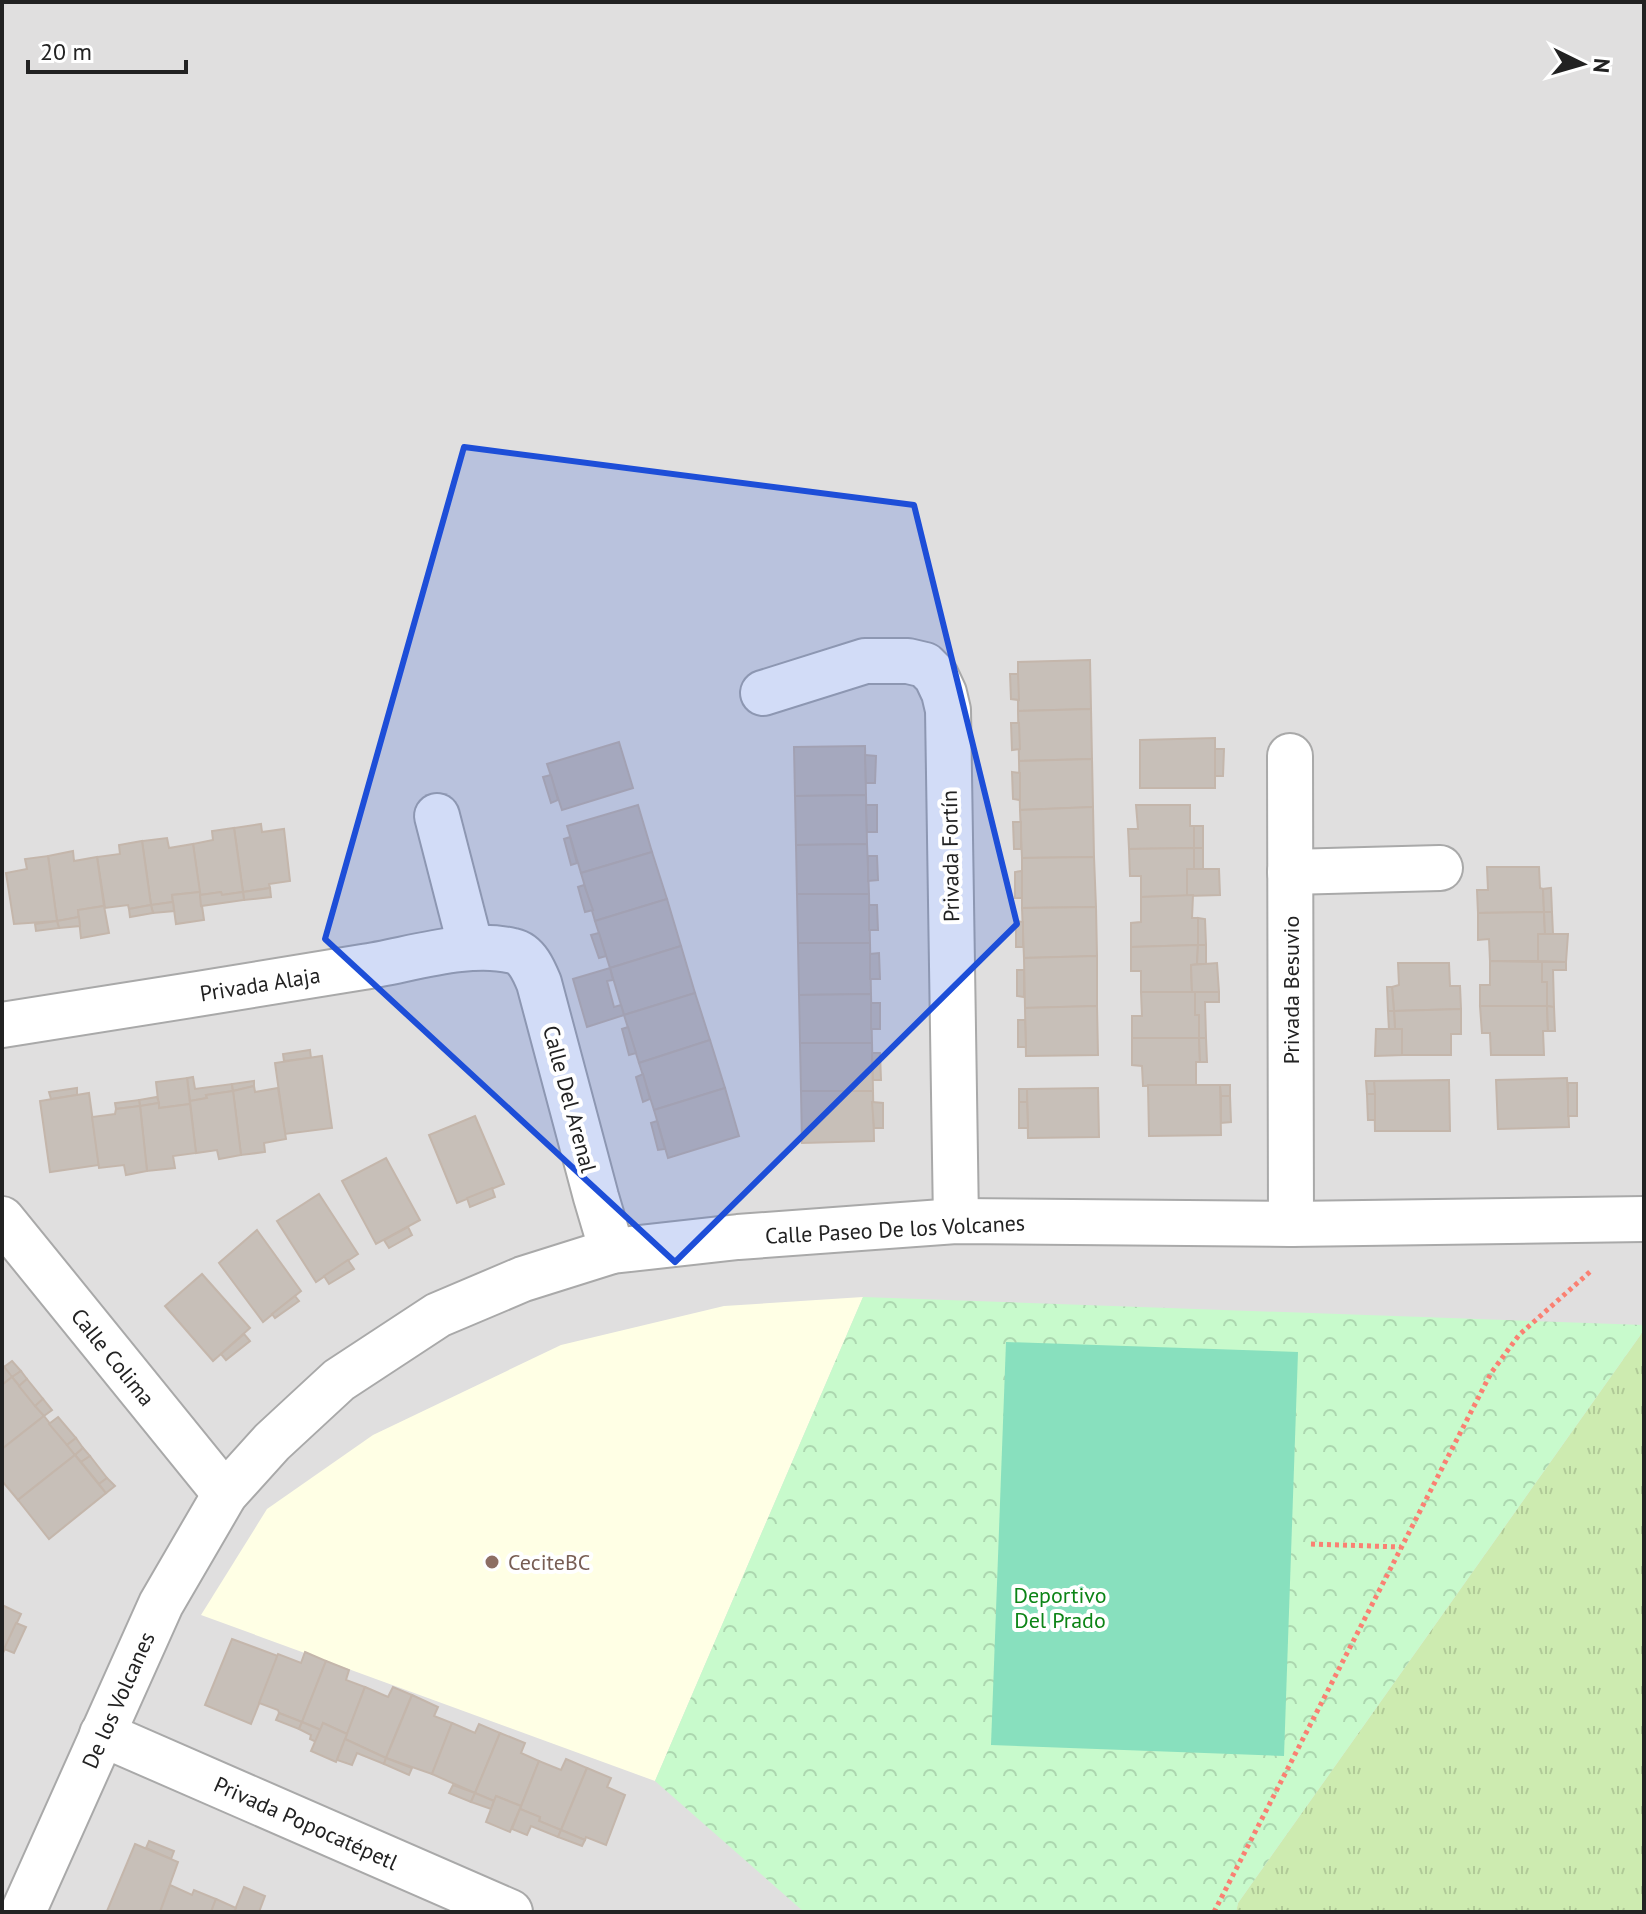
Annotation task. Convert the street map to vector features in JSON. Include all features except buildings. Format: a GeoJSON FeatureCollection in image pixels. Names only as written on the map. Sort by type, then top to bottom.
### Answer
{"type":"FeatureCollection","features":[{"type":"Feature","properties":{"kind":"street","name":"Privada Fortín"},"geometry":{"type":"LineString","coordinates":[[763,693],[865,661],[908,661],[925,665],[936,676],[944,693],[948,710],[956,1221]]}},
{"type":"Feature","properties":{"kind":"street","name":"Privada Besuvio"},"geometry":{"type":"LineString","coordinates":[[1290,756],[1291,1224]]}},
{"type":"Feature","properties":{"kind":"street"},"geometry":{"type":"LineString","coordinates":[[437,816],[471,948]]}},
{"type":"Feature","properties":{"kind":"street"},"geometry":{"type":"LineString","coordinates":[[1290,872],[1440,868]]}},
{"type":"Feature","properties":{"kind":"street","name":"Privada Alaja"},"geometry":{"type":"LineString","coordinates":[[2,1025],[471,948],[519,952]]}},
{"type":"Feature","properties":{"kind":"street","name":"Calle Del Arenal"},"geometry":{"type":"LineString","coordinates":[[519,952],[531,966],[539,983],[612,1251]]}},
{"type":"Feature","properties":{"kind":"street","name":"Calle Colima"},"geometry":{"type":"LineString","coordinates":[[2,1219],[225,1494]]}},
{"type":"Feature","properties":{"kind":"street","name":"Calle Paseo De los Volcanes"},"geometry":{"type":"LineString","coordinates":[[225,1494],[272,1442],[339,1380],[438,1315],[523,1279],[612,1251],[738,1237],[956,1221],[1291,1224],[1644,1219]]}},
{"type":"Feature","properties":{"kind":"street","name":"De los Volcanes"},"geometry":{"type":"LineString","coordinates":[[23,1912],[161,1604],[225,1494]]}},
{"type":"Feature","properties":{"kind":"street","name":"Privada Popocatépetl"},"geometry":{"type":"LineString","coordinates":[[102,1734],[510,1912]]}},
{"type":"Feature","properties":{"kind":"path"},"geometry":{"type":"LineString","coordinates":[[1214,1912],[1491,1373],[1519,1335],[1599,1264]]}},
{"type":"Feature","properties":{"kind":"path"},"geometry":{"type":"LineString","coordinates":[[1311,1544],[1401,1547]]}},
{"type":"Feature","properties":{"kind":"highlighted area"},"geometry":{"type":"Polygon","coordinates":[[[464,447],[914,505],[1017,924],[675,1262],[325,939],[464,447]]]}},
{"type":"Feature","properties":{"kind":"shaded area"},"geometry":{"type":"Polygon","coordinates":[[[2,2],[1644,2],[1644,1912],[2,1912],[2,2]]]}},
{"type":"Feature","properties":{"kind":"shaded area","name":"CeciteBC"},"geometry":{"type":"Polygon","coordinates":[[[863,1297],[655,1781],[201,1615],[267,1509],[373,1435],[561,1345],[724,1306],[863,1297]]]}},
{"type":"Feature","properties":{"kind":"green space","name":"Deportivo Del Prado"},"geometry":{"type":"Polygon","coordinates":[[[863,1297],[1644,1325],[1644,1330],[1238,1903],[1236,1912],[804,1912],[655,1781],[863,1297]]]}},
{"type":"Feature","properties":{"kind":"green space"},"geometry":{"type":"Polygon","coordinates":[[[1644,1330],[1644,1912],[1236,1912],[1238,1903],[1644,1330]]]}},
{"type":"Feature","properties":{"kind":"green space"},"geometry":{"type":"Polygon","coordinates":[[[1006,1342],[1298,1352],[1284,1756],[991,1745],[1006,1342]]]}},
{"type":"Feature","properties":{"kind":"place","name":"CeciteBC"},"geometry":{"type":"Point","coordinates":[492,1562]}}]}
